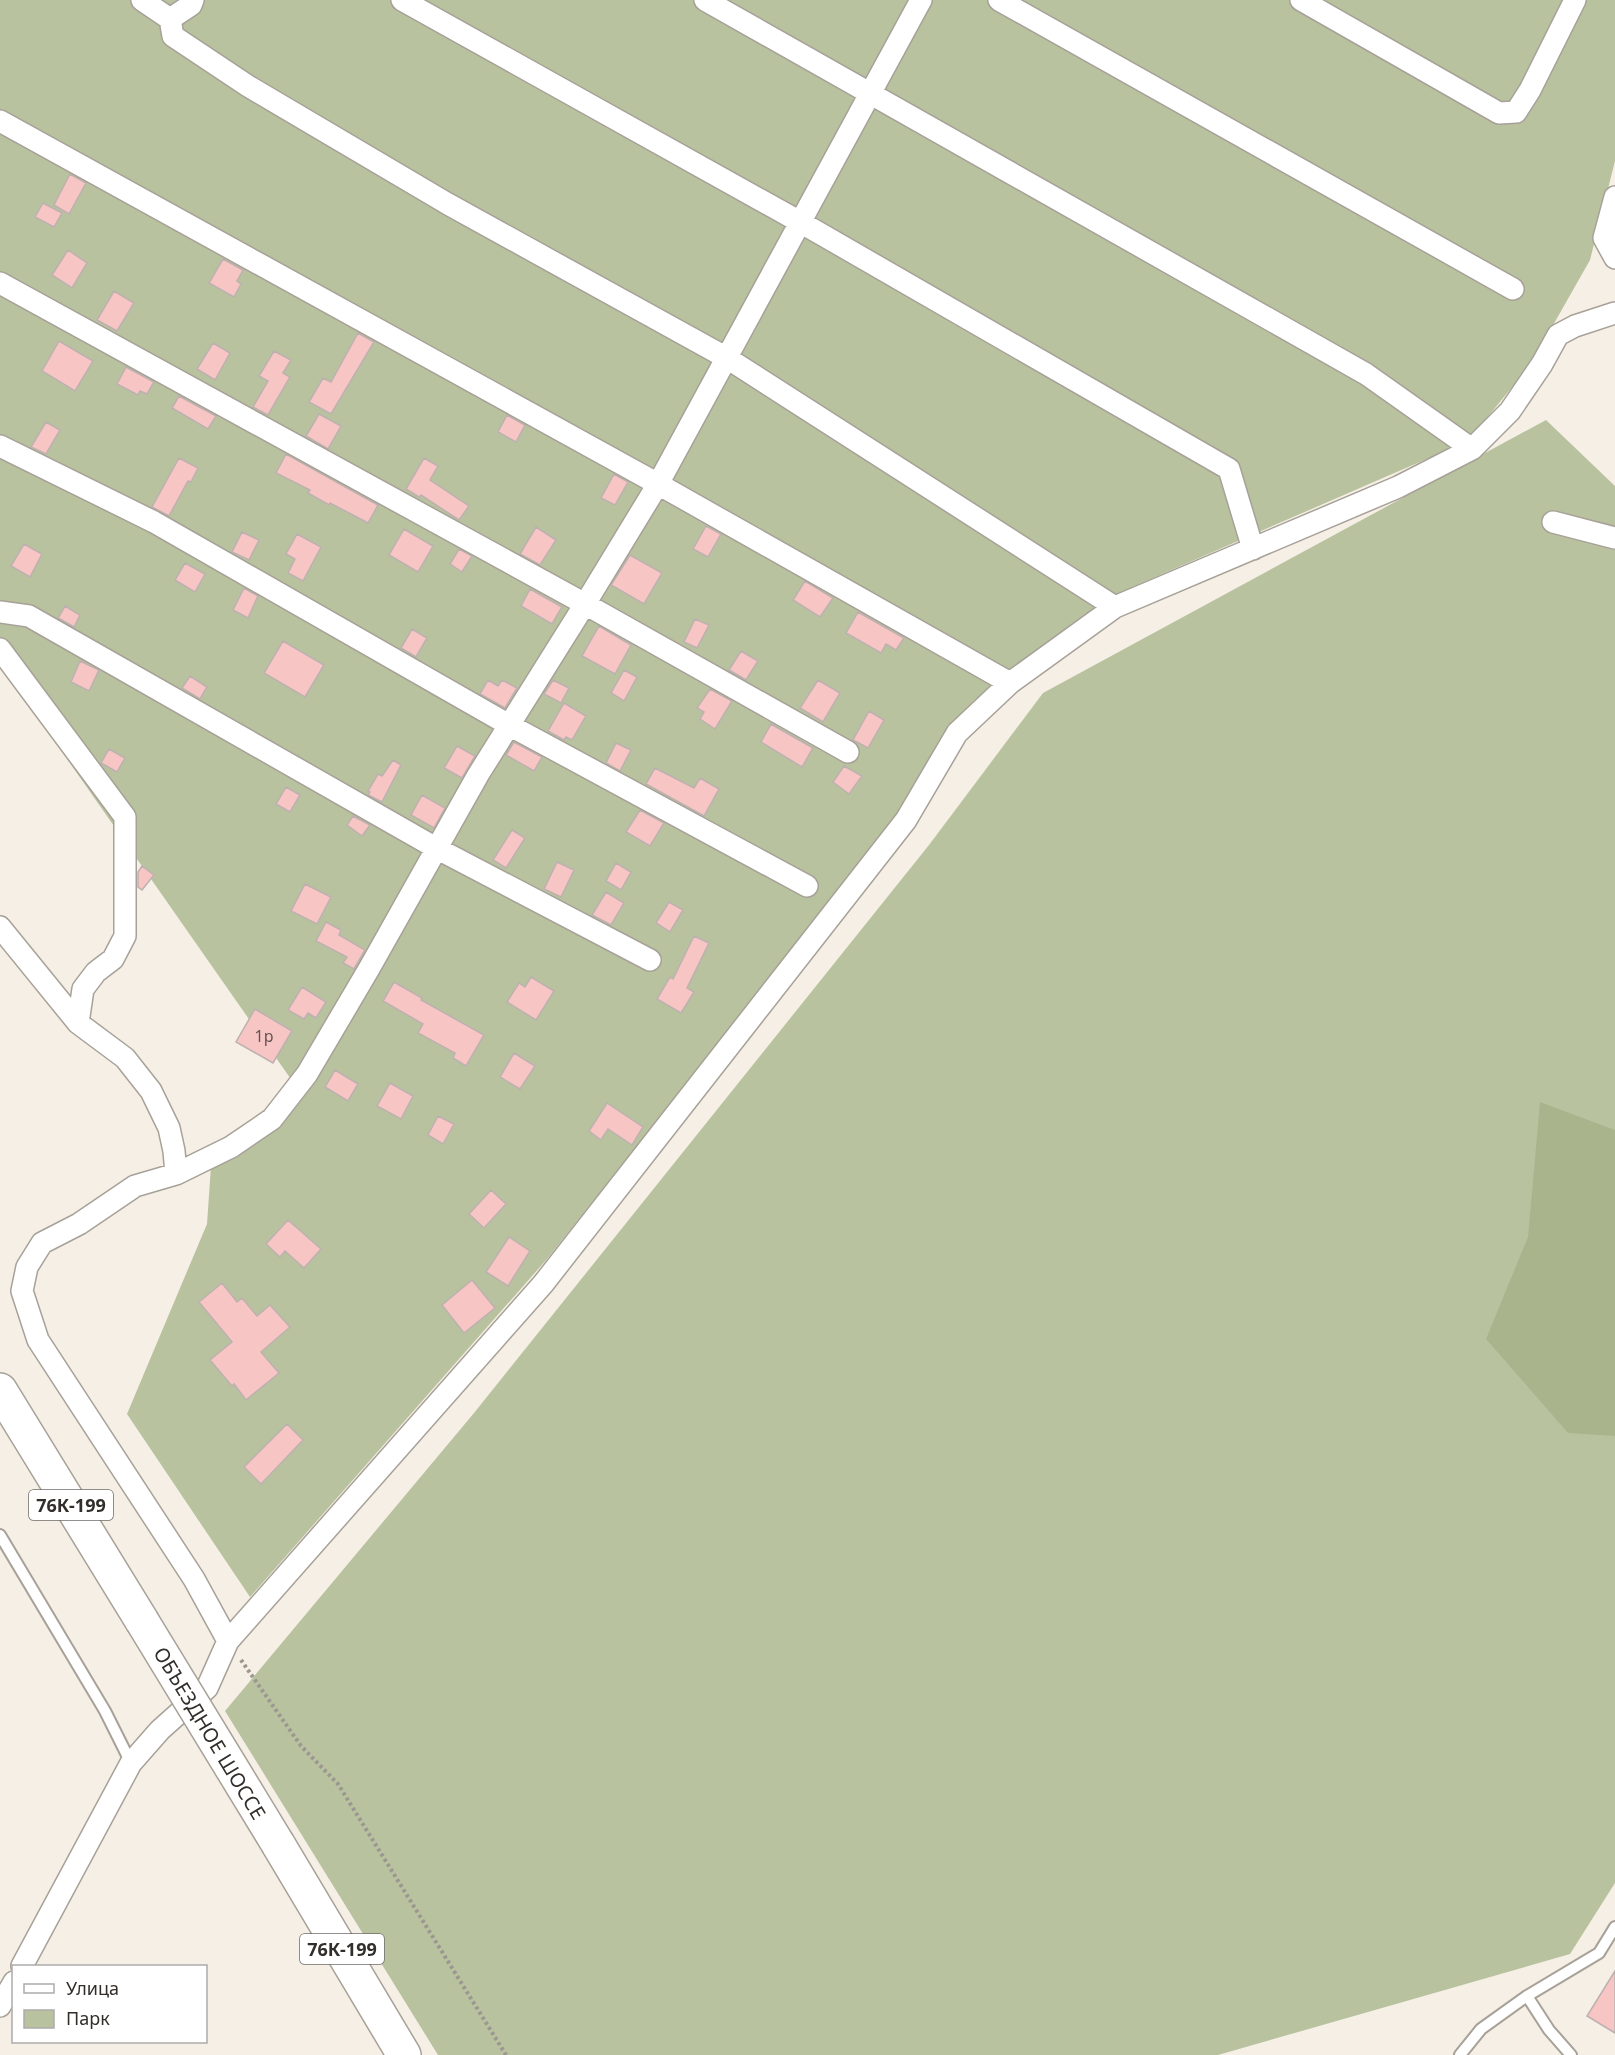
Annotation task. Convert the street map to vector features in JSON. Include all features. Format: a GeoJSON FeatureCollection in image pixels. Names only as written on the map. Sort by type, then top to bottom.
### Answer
{"type":"FeatureCollection","features":[{"type":"Feature","properties":{"kind":"highway","name":"ОБЪЕЗДНОЕ ШОССЕ"},"geometry":{"type":"LineString","coordinates":[[0,1389],[404,2055]]}},
{"type":"Feature","properties":{"kind":"street"},"geometry":{"type":"LineString","coordinates":[[142,0],[170,20],[173,36],[248,86],[448,204],[727,358],[1115,607]]}},
{"type":"Feature","properties":{"kind":"street"},"geometry":{"type":"LineString","coordinates":[[170,20],[190,5],[193,0]]}},
{"type":"Feature","properties":{"kind":"street"},"geometry":{"type":"LineString","coordinates":[[402,0],[800,222],[1229,469],[1253,549]]}},
{"type":"Feature","properties":{"kind":"street"},"geometry":{"type":"LineString","coordinates":[[705,0],[1366,374],[1472,449]]}},
{"type":"Feature","properties":{"kind":"street"},"geometry":{"type":"LineString","coordinates":[[228,1641],[194,1579],[38,1340],[22,1291],[27,1267],[42,1243],[79,1224],[135,1186],[176,1174],[231,1147],[272,1119],[307,1074],[436,848],[657,484],[921,0]]}},
{"type":"Feature","properties":{"kind":"street"},"geometry":{"type":"LineString","coordinates":[[999,0],[1513,289]]}},
{"type":"Feature","properties":{"kind":"street"},"geometry":{"type":"LineString","coordinates":[[1301,0],[1499,113],[1516,112],[1530,90],[1575,0]]}},
{"type":"Feature","properties":{"kind":"street"},"geometry":{"type":"LineString","coordinates":[[0,121],[657,484],[1010,683]]}},
{"type":"Feature","properties":{"kind":"street"},"geometry":{"type":"LineString","coordinates":[[1615,197],[1604,238],[1615,258]]}},
{"type":"Feature","properties":{"kind":"street"},"geometry":{"type":"LineString","coordinates":[[0,283],[585,604],[848,752]]}},
{"type":"Feature","properties":{"kind":"street"},"geometry":{"type":"LineString","coordinates":[[23,1965],[131,1763],[160,1730],[207,1688],[228,1641],[543,1284],[906,819],[957,733],[1010,683],[1115,607],[1398,487],[1472,449],[1510,411],[1542,364],[1558,335],[1575,326],[1615,313]]}},
{"type":"Feature","properties":{"kind":"street"},"geometry":{"type":"LineString","coordinates":[[0,446],[154,522],[509,725],[807,886]]}},
{"type":"Feature","properties":{"kind":"street"},"geometry":{"type":"LineString","coordinates":[[1553,522],[1615,538]]}},
{"type":"Feature","properties":{"kind":"street"},"geometry":{"type":"LineString","coordinates":[[0,612],[29,616],[436,848],[650,960]]}},
{"type":"Feature","properties":{"kind":"street"},"geometry":{"type":"LineString","coordinates":[[0,650],[125,818],[125,936],[113,959],[96,972],[83,989],[78,1023]]}},
{"type":"Feature","properties":{"kind":"street"},"geometry":{"type":"LineString","coordinates":[[0,927],[78,1023],[125,1058],[150,1091],[169,1128],[176,1174]]}},
{"type":"Feature","properties":{"kind":"street"},"geometry":{"type":"LineString","coordinates":[[0,2006],[12,1985]]}},
{"type":"Feature","properties":{"kind":"lane"},"geometry":{"type":"LineString","coordinates":[[0,1535],[105,1711],[131,1763]]}},
{"type":"Feature","properties":{"kind":"lane"},"geometry":{"type":"LineString","coordinates":[[1460,2055],[1481,2029],[1527,1996],[1599,1953],[1615,1927]]}},
{"type":"Feature","properties":{"kind":"lane"},"geometry":{"type":"LineString","coordinates":[[1527,1996],[1549,2030],[1570,2055]]}},
{"type":"Feature","properties":{"kind":"path"},"geometry":{"type":"LineString","coordinates":[[228,1641],[301,1746],[338,1784],[506,2055]]}},
{"type":"Feature","properties":{"kind":"green space"},"geometry":{"type":"Polygon","coordinates":[[[0,0],[1615,0],[1615,161],[1590,260],[1531,364],[1468,441],[1107,598],[1036,653],[902,813],[547,1259],[250,1597],[127,1414],[207,1224],[211,1166],[295,1085],[0,663],[0,0]]]}},
{"type":"Feature","properties":{"kind":"green space"},"geometry":{"type":"Polygon","coordinates":[[[1546,420],[1615,486],[1615,1883],[1570,1954],[1218,2055],[438,2055],[225,1711],[474,1413],[929,845],[1043,693],[1546,420]]]}},
{"type":"Feature","properties":{"kind":"green space"},"geometry":{"type":"Polygon","coordinates":[[[1540,1102],[1615,1130],[1615,1436],[1568,1433],[1486,1339],[1528,1237],[1540,1102]]]}},
{"type":"Feature","properties":{"kind":"building"},"geometry":{"type":"Polygon","coordinates":[[[70,174],[86,183],[69,214],[54,205],[70,174]]]}},
{"type":"Feature","properties":{"kind":"building"},"geometry":{"type":"Polygon","coordinates":[[[43,203],[62,213],[54,227],[35,217],[43,203]]]}},
{"type":"Feature","properties":{"kind":"building"},"geometry":{"type":"Polygon","coordinates":[[[68,250],[87,263],[72,288],[52,275],[68,250]]]}},
{"type":"Feature","properties":{"kind":"building"},"geometry":{"type":"Polygon","coordinates":[[[223,259],[243,270],[237,281],[241,284],[234,297],[209,283],[223,259]]]}},
{"type":"Feature","properties":{"kind":"building"},"geometry":{"type":"Polygon","coordinates":[[[114,291],[134,303],[117,331],[97,320],[114,291]]]}},
{"type":"Feature","properties":{"kind":"building"},"geometry":{"type":"Polygon","coordinates":[[[358,333],[374,342],[331,414],[309,402],[323,378],[331,382],[358,333]]]}},
{"type":"Feature","properties":{"kind":"building"},"geometry":{"type":"Polygon","coordinates":[[[59,341],[93,361],[75,391],[42,371],[59,341]]]}},
{"type":"Feature","properties":{"kind":"building"},"geometry":{"type":"Polygon","coordinates":[[[213,343],[230,353],[215,380],[197,369],[213,343]]]}},
{"type":"Feature","properties":{"kind":"building"},"geometry":{"type":"Polygon","coordinates":[[[274,351],[291,360],[283,373],[290,377],[268,415],[253,407],[268,381],[259,376],[274,351]]]}},
{"type":"Feature","properties":{"kind":"building"},"geometry":{"type":"Polygon","coordinates":[[[126,367],[154,382],[147,394],[140,391],[138,395],[117,384],[126,367]]]}},
{"type":"Feature","properties":{"kind":"building"},"geometry":{"type":"Polygon","coordinates":[[[179,396],[216,416],[208,429],[172,408],[179,396]]]}},
{"type":"Feature","properties":{"kind":"building"},"geometry":{"type":"Polygon","coordinates":[[[319,414],[341,426],[328,449],[306,436],[319,414]]]}},
{"type":"Feature","properties":{"kind":"building"},"geometry":{"type":"Polygon","coordinates":[[[507,415],[525,425],[516,442],[498,432],[507,415]]]}},
{"type":"Feature","properties":{"kind":"building"},"geometry":{"type":"Polygon","coordinates":[[[46,422],[60,430],[46,454],[31,447],[46,422]]]}},
{"type":"Feature","properties":{"kind":"building"},"geometry":{"type":"Polygon","coordinates":[[[286,454],[378,505],[368,523],[330,503],[329,505],[308,493],[310,490],[276,473],[286,454]]]}},
{"type":"Feature","properties":{"kind":"building"},"geometry":{"type":"Polygon","coordinates":[[[179,458],[198,468],[191,482],[188,481],[169,516],[152,507],[179,458]]]}},
{"type":"Feature","properties":{"kind":"building"},"geometry":{"type":"Polygon","coordinates":[[[424,458],[438,466],[430,480],[469,506],[459,520],[421,495],[419,497],[406,489],[424,458]]]}},
{"type":"Feature","properties":{"kind":"building"},"geometry":{"type":"Polygon","coordinates":[[[614,474],[628,482],[615,505],[601,498],[614,474]]]}},
{"type":"Feature","properties":{"kind":"building"},"geometry":{"type":"Polygon","coordinates":[[[706,526],[721,534],[708,557],[693,549],[706,526]]]}},
{"type":"Feature","properties":{"kind":"building"},"geometry":{"type":"Polygon","coordinates":[[[536,527],[556,540],[540,565],[520,554],[536,527]]]}},
{"type":"Feature","properties":{"kind":"building"},"geometry":{"type":"Polygon","coordinates":[[[404,529],[433,546],[418,572],[389,555],[404,529]]]}},
{"type":"Feature","properties":{"kind":"building"},"geometry":{"type":"Polygon","coordinates":[[[242,532],[259,540],[249,560],[232,552],[242,532]]]}},
{"type":"Feature","properties":{"kind":"building"},"geometry":{"type":"Polygon","coordinates":[[[297,534],[321,547],[303,581],[288,573],[295,559],[286,554],[297,534]]]}},
{"type":"Feature","properties":{"kind":"building"},"geometry":{"type":"Polygon","coordinates":[[[24,544],[42,554],[30,577],[11,566],[24,544]]]}},
{"type":"Feature","properties":{"kind":"building"},"geometry":{"type":"Polygon","coordinates":[[[459,549],[472,556],[462,572],[450,564],[459,549]]]}},
{"type":"Feature","properties":{"kind":"building"},"geometry":{"type":"Polygon","coordinates":[[[630,555],[662,573],[644,604],[611,585],[630,555]]]}},
{"type":"Feature","properties":{"kind":"building"},"geometry":{"type":"Polygon","coordinates":[[[185,563],[205,574],[195,592],[175,580],[185,563]]]}},
{"type":"Feature","properties":{"kind":"building"},"geometry":{"type":"Polygon","coordinates":[[[805,581],[833,598],[820,617],[793,600],[805,581]]]}},
{"type":"Feature","properties":{"kind":"building"},"geometry":{"type":"Polygon","coordinates":[[[244,588],[258,596],[248,618],[233,610],[244,588]]]}},
{"type":"Feature","properties":{"kind":"building"},"geometry":{"type":"Polygon","coordinates":[[[530,589],[562,607],[552,624],[521,606],[530,589]]]}},
{"type":"Feature","properties":{"kind":"building"},"geometry":{"type":"Polygon","coordinates":[[[65,606],[80,615],[74,627],[58,618],[65,606]]]}},
{"type":"Feature","properties":{"kind":"building"},"geometry":{"type":"Polygon","coordinates":[[[858,612],[904,638],[896,650],[886,644],[881,653],[846,633],[858,612]]]}},
{"type":"Feature","properties":{"kind":"building"},"geometry":{"type":"Polygon","coordinates":[[[695,619],[709,625],[697,648],[684,642],[695,619]]]}},
{"type":"Feature","properties":{"kind":"building"},"geometry":{"type":"Polygon","coordinates":[[[599,626],[631,645],[615,674],[582,656],[599,626]]]}},
{"type":"Feature","properties":{"kind":"building"},"geometry":{"type":"Polygon","coordinates":[[[412,629],[427,638],[416,657],[401,648],[412,629]]]}},
{"type":"Feature","properties":{"kind":"building"},"geometry":{"type":"Polygon","coordinates":[[[283,641],[324,665],[305,697],[264,673],[283,641]]]}},
{"type":"Feature","properties":{"kind":"building"},"geometry":{"type":"Polygon","coordinates":[[[741,651],[758,661],[746,680],[729,670],[741,651]]]}},
{"type":"Feature","properties":{"kind":"building"},"geometry":{"type":"Polygon","coordinates":[[[80,661],[99,670],[89,691],[71,682],[80,661]]]}},
{"type":"Feature","properties":{"kind":"building"},"geometry":{"type":"Polygon","coordinates":[[[624,670],[637,677],[624,701],[611,693],[624,670]]]}},
{"type":"Feature","properties":{"kind":"building"},"geometry":{"type":"Polygon","coordinates":[[[190,676],[207,687],[200,699],[182,688],[190,676]]]}},
{"type":"Feature","properties":{"kind":"building"},"geometry":{"type":"Polygon","coordinates":[[[488,680],[498,686],[502,680],[517,688],[505,708],[480,694],[488,680]]]}},
{"type":"Feature","properties":{"kind":"building"},"geometry":{"type":"Polygon","coordinates":[[[553,680],[569,688],[561,703],[544,694],[553,680]]]}},
{"type":"Feature","properties":{"kind":"building"},"geometry":{"type":"Polygon","coordinates":[[[818,680],[840,693],[823,722],[800,708],[818,680]]]}},
{"type":"Feature","properties":{"kind":"building"},"geometry":{"type":"Polygon","coordinates":[[[710,689],[732,701],[715,729],[700,719],[704,712],[697,708],[710,689]]]}},
{"type":"Feature","properties":{"kind":"building"},"geometry":{"type":"Polygon","coordinates":[[[564,703],[586,716],[572,740],[566,737],[564,740],[548,731],[564,703]]]}},
{"type":"Feature","properties":{"kind":"building"},"geometry":{"type":"Polygon","coordinates":[[[869,711],[884,720],[868,748],[853,740],[869,711]]]}},
{"type":"Feature","properties":{"kind":"building"},"geometry":{"type":"Polygon","coordinates":[[[771,724],[813,748],[802,767],[761,742],[771,724]]]}},
{"type":"Feature","properties":{"kind":"building"},"geometry":{"type":"Polygon","coordinates":[[[514,742],[542,757],[534,771],[506,755],[514,742]]]}},
{"type":"Feature","properties":{"kind":"building"},"geometry":{"type":"Polygon","coordinates":[[[616,743],[631,750],[620,771],[606,763],[616,743]]]}},
{"type":"Feature","properties":{"kind":"building"},"geometry":{"type":"Polygon","coordinates":[[[457,746],[475,756],[462,778],[444,768],[457,746]]]}},
{"type":"Feature","properties":{"kind":"building"},"geometry":{"type":"Polygon","coordinates":[[[109,749],[125,758],[117,772],[101,763],[109,749]]]}},
{"type":"Feature","properties":{"kind":"building"},"geometry":{"type":"Polygon","coordinates":[[[393,760],[401,765],[382,802],[368,795],[370,792],[368,791],[378,774],[382,776],[393,760]]]}},
{"type":"Feature","properties":{"kind":"building"},"geometry":{"type":"Polygon","coordinates":[[[844,766],[862,776],[849,794],[833,782],[844,766]]]}},
{"type":"Feature","properties":{"kind":"building"},"geometry":{"type":"Polygon","coordinates":[[[655,768],[694,788],[700,778],[719,789],[704,816],[646,784],[655,768]]]}},
{"type":"Feature","properties":{"kind":"building"},"geometry":{"type":"Polygon","coordinates":[[[286,787],[300,795],[290,812],[276,804],[286,787]]]}},
{"type":"Feature","properties":{"kind":"building"},"geometry":{"type":"Polygon","coordinates":[[[422,795],[445,808],[434,828],[411,815],[422,795]]]}},
{"type":"Feature","properties":{"kind":"building"},"geometry":{"type":"Polygon","coordinates":[[[640,810],[664,823],[650,846],[626,832],[640,810]]]}},
{"type":"Feature","properties":{"kind":"building"},"geometry":{"type":"Polygon","coordinates":[[[353,816],[370,825],[362,836],[347,825],[353,816]]]}},
{"type":"Feature","properties":{"kind":"building"},"geometry":{"type":"Polygon","coordinates":[[[512,830],[525,838],[506,868],[493,860],[512,830]]]}},
{"type":"Feature","properties":{"kind":"building"},"geometry":{"type":"Polygon","coordinates":[[[557,862],[574,870],[561,897],[544,889],[557,862]]]}},
{"type":"Feature","properties":{"kind":"building"},"geometry":{"type":"Polygon","coordinates":[[[616,863],[631,872],[621,890],[606,881],[616,863]]]}},
{"type":"Feature","properties":{"kind":"building"},"geometry":{"type":"Polygon","coordinates":[[[142,866],[154,875],[142,890],[138,887],[138,872],[142,866]]]}},
{"type":"Feature","properties":{"kind":"building"},"geometry":{"type":"Polygon","coordinates":[[[305,884],[331,897],[317,924],[291,911],[305,884]]]}},
{"type":"Feature","properties":{"kind":"building"},"geometry":{"type":"Polygon","coordinates":[[[606,892],[624,903],[611,925],[592,915],[606,892]]]}},
{"type":"Feature","properties":{"kind":"building"},"geometry":{"type":"Polygon","coordinates":[[[669,902],[683,910],[670,932],[656,923],[669,902]]]}},
{"type":"Feature","properties":{"kind":"building"},"geometry":{"type":"Polygon","coordinates":[[[326,922],[341,930],[339,935],[365,950],[354,969],[343,963],[347,957],[316,941],[326,922]]]}},
{"type":"Feature","properties":{"kind":"building"},"geometry":{"type":"Polygon","coordinates":[[[694,936],[709,943],[687,988],[694,992],[681,1013],[657,999],[670,977],[673,979],[694,936]]]}},
{"type":"Feature","properties":{"kind":"building"},"geometry":{"type":"Polygon","coordinates":[[[531,977],[554,991],[536,1020],[507,1002],[519,983],[525,987],[531,977]]]}},
{"type":"Feature","properties":{"kind":"building"},"geometry":{"type":"Polygon","coordinates":[[[394,982],[422,998],[421,1000],[484,1035],[466,1066],[453,1058],[455,1053],[418,1033],[423,1024],[383,1001],[394,982]]]}},
{"type":"Feature","properties":{"kind":"building"},"geometry":{"type":"Polygon","coordinates":[[[302,987],[326,1002],[316,1018],[308,1013],[304,1019],[288,1010],[302,987]]]}},
{"type":"Feature","properties":{"kind":"building"},"geometry":{"type":"Polygon","coordinates":[[[255,1009],[292,1031],[273,1063],[236,1042],[255,1009]]]}},
{"type":"Feature","properties":{"kind":"building"},"geometry":{"type":"Polygon","coordinates":[[[514,1053],[535,1066],[520,1089],[500,1077],[514,1053]]]}},
{"type":"Feature","properties":{"kind":"building"},"geometry":{"type":"Polygon","coordinates":[[[335,1070],[358,1084],[348,1101],[325,1087],[335,1070]]]}},
{"type":"Feature","properties":{"kind":"building"},"geometry":{"type":"Polygon","coordinates":[[[390,1083],[413,1096],[401,1119],[377,1106],[390,1083]]]}},
{"type":"Feature","properties":{"kind":"building"},"geometry":{"type":"Polygon","coordinates":[[[607,1103],[643,1127],[632,1145],[608,1129],[601,1140],[589,1131],[607,1103]]]}},
{"type":"Feature","properties":{"kind":"building"},"geometry":{"type":"Polygon","coordinates":[[[438,1116],[454,1124],[443,1144],[428,1135],[438,1116]]]}},
{"type":"Feature","properties":{"kind":"building"},"geometry":{"type":"Polygon","coordinates":[[[491,1190],[506,1204],[484,1228],[469,1214],[491,1190]]]}},
{"type":"Feature","properties":{"kind":"building"},"geometry":{"type":"Polygon","coordinates":[[[288,1220],[321,1249],[304,1268],[285,1251],[280,1257],[266,1244],[288,1220]]]}},
{"type":"Feature","properties":{"kind":"building"},"geometry":{"type":"Polygon","coordinates":[[[509,1237],[530,1251],[508,1286],[486,1272],[509,1237]]]}},
{"type":"Feature","properties":{"kind":"building"},"geometry":{"type":"Polygon","coordinates":[[[472,1280],[495,1308],[464,1333],[442,1305],[472,1280]]]}},
{"type":"Feature","properties":{"kind":"building"},"geometry":{"type":"Polygon","coordinates":[[[222,1283],[237,1302],[242,1298],[257,1316],[270,1305],[290,1327],[261,1352],[279,1373],[246,1400],[210,1360],[232,1342],[199,1302],[222,1283]]]}},
{"type":"Feature","properties":{"kind":"building"},"geometry":{"type":"Polygon","coordinates":[[[287,1424],[303,1440],[261,1484],[244,1467],[287,1424]]]}},
{"type":"Feature","properties":{"kind":"building"},"geometry":{"type":"Polygon","coordinates":[[[1615,1971],[1615,2033],[1587,2016],[1615,1971]]]}}]}
